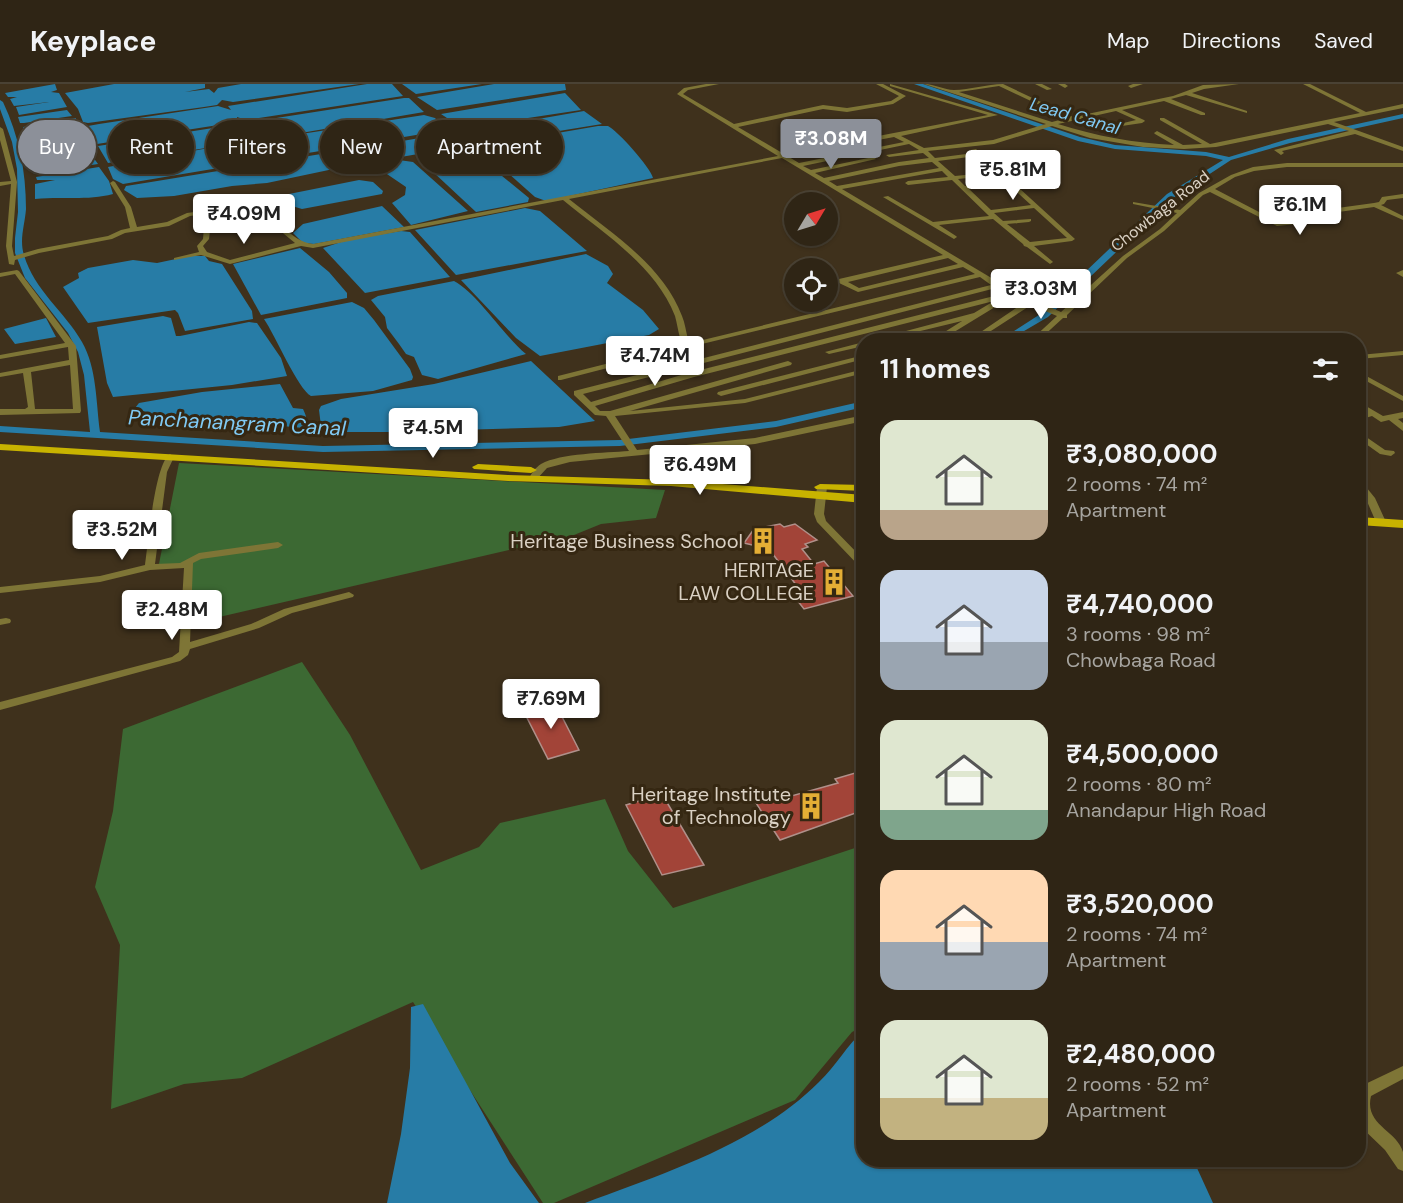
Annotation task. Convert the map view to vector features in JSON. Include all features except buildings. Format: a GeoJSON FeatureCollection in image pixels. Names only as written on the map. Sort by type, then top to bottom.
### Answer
{"type":"FeatureCollection","features":[{"type":"Feature","properties":{"kind":"main road"},"geometry":{"type":"LineString","coordinates":[[0,439],[821,491],[856,498]]}},
{"type":"Feature","properties":{"kind":"main road"},"geometry":{"type":"LineString","coordinates":[[0,447],[535,474]]}},
{"type":"Feature","properties":{"kind":"main road"},"geometry":{"type":"LineString","coordinates":[[821,491],[856,489]]}},
{"type":"Feature","properties":{"kind":"main road"},"geometry":{"type":"LineString","coordinates":[[1366,521],[1403,524]]}},
{"type":"Feature","properties":{"kind":"street"},"geometry":{"type":"LineString","coordinates":[[716,84],[686,89],[680,94],[998,285],[1010,295],[1060,314]]}},
{"type":"Feature","properties":{"kind":"street"},"geometry":{"type":"LineString","coordinates":[[733,126],[819,107],[844,111],[893,102],[903,96],[879,84]]}},
{"type":"Feature","properties":{"kind":"street"},"geometry":{"type":"LineString","coordinates":[[176,258],[204,254],[230,262],[300,244],[320,245],[565,200],[995,115],[889,84]]}},
{"type":"Feature","properties":{"kind":"street"},"geometry":{"type":"LineString","coordinates":[[927,84],[1050,125],[1108,140],[1184,147],[1211,146],[1251,140],[1403,106]]}},
{"type":"Feature","properties":{"kind":"street"},"geometry":{"type":"LineString","coordinates":[[951,92],[999,84],[1072,118]]}},
{"type":"Feature","properties":{"kind":"street"},"geometry":{"type":"LineString","coordinates":[[1038,84],[1049,89]]}},
{"type":"Feature","properties":{"kind":"street"},"geometry":{"type":"LineString","coordinates":[[1131,86],[1140,84]]}},
{"type":"Feature","properties":{"kind":"street"},"geometry":{"type":"LineString","coordinates":[[889,155],[1003,140],[1072,118],[1165,99],[1203,87],[1236,84]]}},
{"type":"Feature","properties":{"kind":"street"},"geometry":{"type":"LineString","coordinates":[[1306,84],[1364,113]]}},
{"type":"Feature","properties":{"kind":"street"},"geometry":{"type":"LineString","coordinates":[[1186,93],[1245,112]]}},
{"type":"Feature","properties":{"kind":"street"},"geometry":{"type":"LineString","coordinates":[[1165,99],[1203,114]]}},
{"type":"Feature","properties":{"kind":"street"},"geometry":{"type":"LineString","coordinates":[[1116,109],[1142,121],[1117,126]]}},
{"type":"Feature","properties":{"kind":"street"},"geometry":{"type":"LineString","coordinates":[[1162,119],[1211,146]]}},
{"type":"Feature","properties":{"kind":"street"},"geometry":{"type":"LineString","coordinates":[[1331,123],[1403,149]]}},
{"type":"Feature","properties":{"kind":"street"},"geometry":{"type":"LineString","coordinates":[[0,129],[14,182],[9,246],[17,272],[70,344],[77,411],[0,412]]}},
{"type":"Feature","properties":{"kind":"street"},"geometry":{"type":"LineString","coordinates":[[1281,153],[1277,150],[1353,131]]}},
{"type":"Feature","properties":{"kind":"street"},"geometry":{"type":"LineString","coordinates":[[1157,134],[1184,147]]}},
{"type":"Feature","properties":{"kind":"street"},"geometry":{"type":"LineString","coordinates":[[895,135],[924,150],[1001,223],[1050,262]]}},
{"type":"Feature","properties":{"kind":"street"},"geometry":{"type":"LineString","coordinates":[[797,165],[911,142]]}},
{"type":"Feature","properties":{"kind":"street"},"geometry":{"type":"LineString","coordinates":[[845,145],[886,166]]}},
{"type":"Feature","properties":{"kind":"street"},"geometry":{"type":"LineString","coordinates":[[970,146],[1072,239],[1026,245]]}},
{"type":"Feature","properties":{"kind":"street"},"geometry":{"type":"LineString","coordinates":[[824,180],[886,166],[979,154]]}},
{"type":"Feature","properties":{"kind":"street"},"geometry":{"type":"LineString","coordinates":[[810,172],[873,159]]}},
{"type":"Feature","properties":{"kind":"street","name":"Chowbaga Road"},"geometry":{"type":"LineString","coordinates":[[1042,333],[1125,257],[1210,189],[1243,171],[1265,167],[1403,165]]}},
{"type":"Feature","properties":{"kind":"street"},"geometry":{"type":"LineString","coordinates":[[836,188],[942,169]]}},
{"type":"Feature","properties":{"kind":"street"},"geometry":{"type":"LineString","coordinates":[[908,183],[1000,173]]}},
{"type":"Feature","properties":{"kind":"street"},"geometry":{"type":"LineString","coordinates":[[0,184],[14,182]]}},
{"type":"Feature","properties":{"kind":"street"},"geometry":{"type":"LineString","coordinates":[[113,183],[128,207],[134,230]]}},
{"type":"Feature","properties":{"kind":"street"},"geometry":{"type":"LineString","coordinates":[[962,188],[1012,183]]}},
{"type":"Feature","properties":{"kind":"street"},"geometry":{"type":"LineString","coordinates":[[1210,189],[1284,226],[1304,222],[1299,216],[1301,215],[1375,205],[1382,203],[1384,198],[1403,196]]}},
{"type":"Feature","properties":{"kind":"street"},"geometry":{"type":"LineString","coordinates":[[886,197],[932,224],[952,239],[932,245]]}},
{"type":"Feature","properties":{"kind":"street"},"geometry":{"type":"LineString","coordinates":[[14,258],[26,253],[110,238],[134,230],[169,224],[189,214],[209,212],[254,200],[261,211],[269,213],[280,222],[280,228],[300,244]]}},
{"type":"Feature","properties":{"kind":"street"},"geometry":{"type":"LineString","coordinates":[[565,200],[640,260],[668,295],[683,326],[684,339],[674,349]]}},
{"type":"Feature","properties":{"kind":"street"},"geometry":{"type":"LineString","coordinates":[[1136,203],[1181,212]]}},
{"type":"Feature","properties":{"kind":"street"},"geometry":{"type":"LineString","coordinates":[[1375,205],[1403,217]]}},
{"type":"Feature","properties":{"kind":"street"},"geometry":{"type":"LineString","coordinates":[[932,224],[1037,206]]}},
{"type":"Feature","properties":{"kind":"street"},"geometry":{"type":"LineString","coordinates":[[204,254],[200,246],[206,239],[209,212]]}},
{"type":"Feature","properties":{"kind":"street"},"geometry":{"type":"LineString","coordinates":[[1001,223],[1046,214]]}},
{"type":"Feature","properties":{"kind":"street"},"geometry":{"type":"LineString","coordinates":[[950,256],[842,281],[858,290],[964,265]]}},
{"type":"Feature","properties":{"kind":"street"},"geometry":{"type":"LineString","coordinates":[[0,275],[17,272]]}},
{"type":"Feature","properties":{"kind":"street"},"geometry":{"type":"LineString","coordinates":[[561,378],[981,275]]}},
{"type":"Feature","properties":{"kind":"street"},"geometry":{"type":"LineString","coordinates":[[856,373],[732,403],[609,414],[598,413],[577,393],[998,285]]}},
{"type":"Feature","properties":{"kind":"street"},"geometry":{"type":"LineString","coordinates":[[948,333],[1010,295]]}},
{"type":"Feature","properties":{"kind":"street"},"geometry":{"type":"LineString","coordinates":[[589,405],[696,374],[1010,295]]}},
{"type":"Feature","properties":{"kind":"street"},"geometry":{"type":"LineString","coordinates":[[884,298],[934,333]]}},
{"type":"Feature","properties":{"kind":"street"},"geometry":{"type":"LineString","coordinates":[[984,333],[1032,304]]}},
{"type":"Feature","properties":{"kind":"street"},"geometry":{"type":"LineString","coordinates":[[903,333],[975,315]]}},
{"type":"Feature","properties":{"kind":"street"},"geometry":{"type":"LineString","coordinates":[[817,343],[843,363]]}},
{"type":"Feature","properties":{"kind":"street"},"geometry":{"type":"LineString","coordinates":[[0,357],[70,344]]}},
{"type":"Feature","properties":{"kind":"street"},"geometry":{"type":"LineString","coordinates":[[829,352],[856,346]]}},
{"type":"Feature","properties":{"kind":"street"},"geometry":{"type":"LineString","coordinates":[[674,349],[685,364],[732,403]]}},
{"type":"Feature","properties":{"kind":"street"},"geometry":{"type":"LineString","coordinates":[[1366,356],[1403,353]]}},
{"type":"Feature","properties":{"kind":"street"},"geometry":{"type":"LineString","coordinates":[[721,394],[856,359]]}},
{"type":"Feature","properties":{"kind":"street"},"geometry":{"type":"LineString","coordinates":[[0,375],[73,362]]}},
{"type":"Feature","properties":{"kind":"street"},"geometry":{"type":"LineString","coordinates":[[609,414],[788,363]]}},
{"type":"Feature","properties":{"kind":"street"},"geometry":{"type":"LineString","coordinates":[[27,370],[33,405],[27,412]]}},
{"type":"Feature","properties":{"kind":"street"},"geometry":{"type":"LineString","coordinates":[[1366,378],[1403,399]]}},
{"type":"Feature","properties":{"kind":"street"},"geometry":{"type":"LineString","coordinates":[[1366,408],[1382,418],[1403,415]]}},
{"type":"Feature","properties":{"kind":"street"},"geometry":{"type":"LineString","coordinates":[[1366,415],[1373,413]]}},
{"type":"Feature","properties":{"kind":"street"},"geometry":{"type":"LineString","coordinates":[[609,414],[621,428],[635,453]]}},
{"type":"Feature","properties":{"kind":"street"},"geometry":{"type":"LineString","coordinates":[[1391,417],[1403,428]]}},
{"type":"Feature","properties":{"kind":"street"},"geometry":{"type":"LineString","coordinates":[[535,474],[553,462],[570,459],[755,441],[856,419]]}},
{"type":"Feature","properties":{"kind":"street"},"geometry":{"type":"LineString","coordinates":[[1366,440],[1383,452],[1391,453]]}},
{"type":"Feature","properties":{"kind":"street"},"geometry":{"type":"LineString","coordinates":[[150,567],[163,472],[170,457]]}},
{"type":"Feature","properties":{"kind":"street"},"geometry":{"type":"LineString","coordinates":[[821,491],[819,514],[822,522],[856,558]]}},
{"type":"Feature","properties":{"kind":"street"},"geometry":{"type":"LineString","coordinates":[[1366,493],[1381,522]]}},
{"type":"Feature","properties":{"kind":"street"},"geometry":{"type":"LineString","coordinates":[[0,590],[100,579],[150,567],[184,564],[199,556],[278,545]]}},
{"type":"Feature","properties":{"kind":"street"},"geometry":{"type":"LineString","coordinates":[[0,706],[176,659],[184,653],[189,567],[184,564]]}},
{"type":"Feature","properties":{"kind":"street"},"geometry":{"type":"LineString","coordinates":[[185,647],[255,626],[283,613],[349,595]]}},
{"type":"Feature","properties":{"kind":"street"},"geometry":{"type":"LineString","coordinates":[[1366,1091],[1403,1072]]}},
{"type":"Feature","properties":{"kind":"street"},"geometry":{"type":"LineString","coordinates":[[1366,1121],[1390,1145],[1403,1164]]}},
{"type":"Feature","properties":{"kind":"green space"},"geometry":{"type":"Polygon","coordinates":[[[179,463],[665,490],[656,518],[601,524],[574,535],[189,624],[190,566],[158,569],[179,463]]]}},
{"type":"Feature","properties":{"kind":"green space"},"geometry":{"type":"Polygon","coordinates":[[[302,662],[350,735],[421,870],[479,847],[500,823],[605,799],[628,851],[673,908],[856,848],[856,1030],[795,1100],[554,1203],[543,1203],[413,1002],[242,1078],[184,1084],[111,1109],[120,945],[95,887],[113,811],[123,729],[302,662]]]}},
{"type":"Feature","properties":{"kind":"water"},"geometry":{"type":"Polygon","coordinates":[[[55,84],[57,90],[51,92],[59,93],[67,107],[19,115],[16,107],[49,102],[14,106],[10,99],[17,97],[8,97],[5,93],[55,84]]]}},
{"type":"Feature","properties":{"kind":"water"},"geometry":{"type":"Polygon","coordinates":[[[114,84],[205,84],[205,88],[185,92],[209,89],[214,93],[218,88],[241,84],[359,84],[233,102],[222,100],[217,105],[96,122],[96,120],[82,120],[78,109],[65,93],[114,84]]]}},
{"type":"Feature","properties":{"kind":"water"},"geometry":{"type":"Polygon","coordinates":[[[367,84],[392,84],[403,96],[246,120],[237,117],[237,120],[206,120],[206,127],[194,129],[194,120],[125,120],[218,106],[231,110],[228,106],[367,84]]]}},
{"type":"Feature","properties":{"kind":"water"},"geometry":{"type":"Polygon","coordinates":[[[402,84],[482,84],[416,94],[402,84]]]}},
{"type":"Feature","properties":{"kind":"water"},"geometry":{"type":"Polygon","coordinates":[[[494,84],[565,84],[566,90],[437,110],[417,97],[494,84]]]}},
{"type":"Feature","properties":{"kind":"water"},"geometry":{"type":"Polygon","coordinates":[[[565,93],[581,110],[515,120],[450,120],[441,114],[565,93]]]}},
{"type":"Feature","properties":{"kind":"water"},"geometry":{"type":"Polygon","coordinates":[[[404,98],[409,98],[424,112],[377,120],[320,120],[320,130],[308,132],[308,120],[264,120],[404,98]]]}},
{"type":"Feature","properties":{"kind":"water"},"geometry":{"type":"Polygon","coordinates":[[[67,110],[72,116],[45,120],[19,120],[18,117],[67,110]]]}},
{"type":"Feature","properties":{"kind":"water"},"geometry":{"type":"Polygon","coordinates":[[[584,111],[602,124],[563,130],[563,120],[533,120],[584,111]]]}},
{"type":"Feature","properties":{"kind":"water"},"geometry":{"type":"Polygon","coordinates":[[[424,115],[437,120],[416,120],[416,135],[404,137],[404,120],[392,120],[424,115]]]}},
{"type":"Feature","properties":{"kind":"water"},"geometry":{"type":"Polygon","coordinates":[[[108,123],[108,142],[96,142],[96,125],[108,123]]]}},
{"type":"Feature","properties":{"kind":"water"},"geometry":{"type":"Polygon","coordinates":[[[608,126],[619,134],[640,158],[653,178],[546,201],[535,197],[509,174],[563,174],[563,132],[608,126]]]}},
{"type":"Feature","properties":{"kind":"water"},"geometry":{"type":"Polygon","coordinates":[[[206,129],[206,148],[194,150],[194,131],[206,129]]]}},
{"type":"Feature","properties":{"kind":"water"},"geometry":{"type":"Polygon","coordinates":[[[320,131],[320,151],[308,153],[308,133],[320,131]]]}},
{"type":"Feature","properties":{"kind":"water"},"geometry":{"type":"Polygon","coordinates":[[[416,139],[416,154],[404,156],[404,141],[416,139]]]}},
{"type":"Feature","properties":{"kind":"water"},"geometry":{"type":"Polygon","coordinates":[[[108,144],[108,163],[98,146],[108,144]]]}},
{"type":"Feature","properties":{"kind":"water"},"geometry":{"type":"Polygon","coordinates":[[[206,148],[206,170],[194,172],[194,151],[206,148]]]}},
{"type":"Feature","properties":{"kind":"water"},"geometry":{"type":"Polygon","coordinates":[[[320,154],[320,172],[267,183],[232,186],[174,196],[137,198],[124,190],[126,186],[206,173],[308,174],[308,156],[320,154]]]}},
{"type":"Feature","properties":{"kind":"water"},"geometry":{"type":"Polygon","coordinates":[[[404,161],[413,162],[416,165],[416,174],[426,174],[468,211],[411,225],[392,203],[405,195],[406,187],[387,174],[404,174],[404,161]]]}},
{"type":"Feature","properties":{"kind":"water"},"geometry":{"type":"Polygon","coordinates":[[[96,167],[99,167],[109,181],[113,194],[35,199],[35,184],[55,180],[37,180],[36,177],[55,174],[96,174],[96,167]]]}},
{"type":"Feature","properties":{"kind":"water"},"geometry":{"type":"Polygon","coordinates":[[[111,174],[183,174],[123,184],[113,179],[111,174]]]}},
{"type":"Feature","properties":{"kind":"water"},"geometry":{"type":"Polygon","coordinates":[[[435,174],[500,174],[529,198],[528,202],[476,212],[435,174]]]}},
{"type":"Feature","properties":{"kind":"water"},"geometry":{"type":"Polygon","coordinates":[[[359,180],[373,182],[383,191],[382,194],[302,209],[292,206],[286,197],[289,194],[359,180]]]}},
{"type":"Feature","properties":{"kind":"water"},"geometry":{"type":"Polygon","coordinates":[[[382,206],[404,227],[314,244],[303,243],[293,233],[303,224],[382,206]]]}},
{"type":"Feature","properties":{"kind":"water"},"geometry":{"type":"Polygon","coordinates":[[[525,208],[540,211],[587,251],[456,275],[415,230],[525,208]]]}},
{"type":"Feature","properties":{"kind":"water"},"geometry":{"type":"Polygon","coordinates":[[[401,231],[410,232],[450,277],[365,293],[323,248],[347,240],[401,231]]]}},
{"type":"Feature","properties":{"kind":"water"},"geometry":{"type":"Polygon","coordinates":[[[300,248],[329,272],[347,293],[347,298],[261,315],[233,264],[300,248]]]}},
{"type":"Feature","properties":{"kind":"water"},"geometry":{"type":"Polygon","coordinates":[[[586,254],[608,266],[613,274],[607,283],[643,310],[659,329],[649,335],[540,356],[516,338],[461,280],[586,254]]]}},
{"type":"Feature","properties":{"kind":"water"},"geometry":{"type":"Polygon","coordinates":[[[190,256],[205,256],[209,261],[222,264],[252,311],[253,319],[185,331],[175,310],[88,323],[63,287],[79,278],[78,273],[88,268],[133,260],[157,263],[190,256]]]}},
{"type":"Feature","properties":{"kind":"water"},"geometry":{"type":"Polygon","coordinates":[[[454,281],[472,295],[526,354],[438,379],[422,375],[414,357],[406,354],[387,328],[385,317],[371,300],[378,296],[454,281]]]}},
{"type":"Feature","properties":{"kind":"water"},"geometry":{"type":"Polygon","coordinates":[[[352,302],[364,308],[374,320],[410,369],[412,380],[373,391],[311,396],[293,373],[264,319],[352,302]]]}},
{"type":"Feature","properties":{"kind":"water"},"geometry":{"type":"Polygon","coordinates":[[[163,316],[171,318],[176,336],[249,322],[257,323],[281,358],[287,376],[232,385],[113,397],[107,383],[97,327],[163,316]]]}},
{"type":"Feature","properties":{"kind":"water"},"geometry":{"type":"Polygon","coordinates":[[[46,318],[56,337],[15,344],[4,329],[46,318]]]}},
{"type":"Feature","properties":{"kind":"water"},"geometry":{"type":"Polygon","coordinates":[[[531,361],[595,421],[559,427],[387,432],[343,432],[321,426],[319,410],[321,406],[341,399],[434,384],[531,361]]]}},
{"type":"Feature","properties":{"kind":"water"},"geometry":{"type":"Polygon","coordinates":[[[280,384],[293,408],[303,409],[307,421],[304,428],[152,414],[135,408],[139,403],[202,392],[280,384]]]}},
{"type":"Feature","properties":{"kind":"water"},"geometry":{"type":"Polygon","coordinates":[[[423,1004],[510,1163],[539,1203],[387,1203],[401,1134],[410,1068],[411,1007],[423,1004]]]}},
{"type":"Feature","properties":{"kind":"water"},"geometry":{"type":"Polygon","coordinates":[[[856,1038],[856,1167],[1198,1167],[1213,1203],[585,1203],[678,1168],[739,1140],[768,1123],[819,1082],[856,1038]]]}},
{"type":"Feature","properties":{"kind":"waterway","name":"Lead Canal"},"geometry":{"type":"LineString","coordinates":[[917,84],[1078,139],[1115,147],[1206,154],[1229,159]]}},
{"type":"Feature","properties":{"kind":"waterway"},"geometry":{"type":"LineString","coordinates":[[0,102],[15,142],[22,183],[19,253],[23,266],[37,289],[64,322],[83,352],[95,434]]}},
{"type":"Feature","properties":{"kind":"waterway","name":"Panchanangram Canal"},"geometry":{"type":"LineString","coordinates":[[1229,159],[1288,141],[1403,116]]}},
{"type":"Feature","properties":{"kind":"waterway","name":"Panchanangram Canal"},"geometry":{"type":"LineString","coordinates":[[1015,333],[1045,315],[1170,196],[1229,159]]}},
{"type":"Feature","properties":{"kind":"waterway","name":"Panchanangram Canal"},"geometry":{"type":"LineString","coordinates":[[0,429],[323,449],[620,443],[776,424],[856,406]]}},
{"type":"Feature","properties":{"kind":"place","name":"Heritage Business School"},"geometry":{"type":"Point","coordinates":[763,541]}},
{"type":"Feature","properties":{"kind":"place","name":"HERITAGE LAW COLLEGE"},"geometry":{"type":"Point","coordinates":[834,582]}},
{"type":"Feature","properties":{"kind":"place","name":"Heritage Institute of Technology"},"geometry":{"type":"Point","coordinates":[811,806]}}]}
